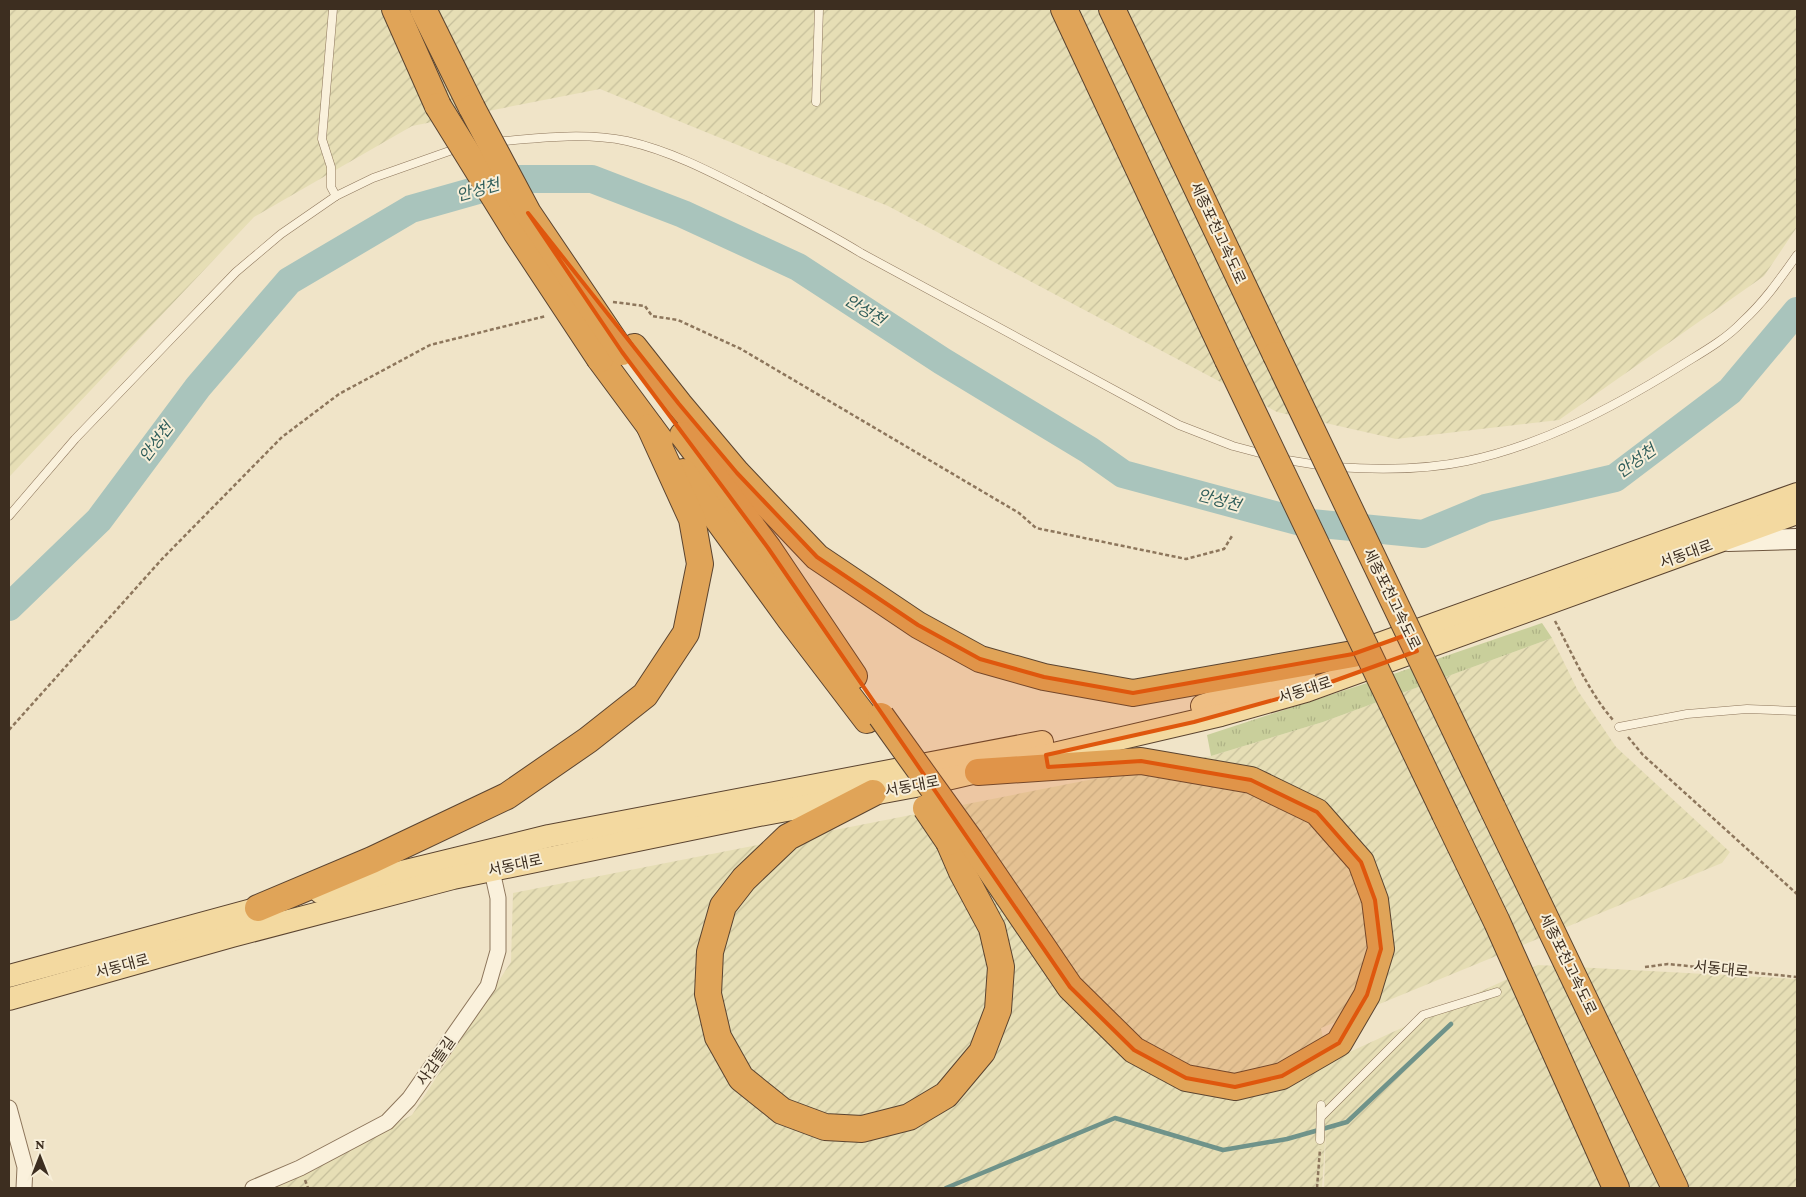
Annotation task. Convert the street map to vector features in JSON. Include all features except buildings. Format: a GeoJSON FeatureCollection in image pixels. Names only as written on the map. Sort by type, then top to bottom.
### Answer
{"type":"FeatureCollection","features":[{"type":"Feature","properties":{"kind":"highway"},"geometry":{"type":"LineString","coordinates":[[395,9],[438,106],[516,232],[619,352],[768,548],[874,718],[959,841],[1070,987],[1134,1050],[1186,1078],[1235,1087],[1282,1076],[1339,1043],[1367,995],[1381,949],[1375,900],[1361,862],[1317,812],[1251,780],[1141,761],[978,772]]}},
{"type":"Feature","properties":{"kind":"highway"},"geometry":{"type":"LineString","coordinates":[[258,908],[372,860],[507,796],[588,740],[645,696],[686,633],[700,564],[692,520],[619,352],[528,213],[472,108],[423,9]]}},
{"type":"Feature","properties":{"kind":"highway"},"geometry":{"type":"LineString","coordinates":[[1064,9],[1228,360],[1496,922],[1616,1188]]}},
{"type":"Feature","properties":{"kind":"highway","name":"세종포천고속도로"},"geometry":{"type":"LineString","coordinates":[[1112,9],[1675,1188]]}},
{"type":"Feature","properties":{"kind":"highway"},"geometry":{"type":"LineString","coordinates":[[619,352],[679,404],[737,473],[817,557],[918,625],[980,659],[1044,677],[1133,693],[1353,654]]}},
{"type":"Feature","properties":{"kind":"highway"},"geometry":{"type":"LineString","coordinates":[[650,427],[790,619],[874,718]]}},
{"type":"Feature","properties":{"kind":"highway"},"geometry":{"type":"LineString","coordinates":[[874,793],[788,837],[744,879],[723,906],[710,952],[708,994],[718,1037],[742,1078],[782,1110],[825,1127],[862,1129],[909,1117],[946,1096],[982,1052],[998,1010],[1001,967],[992,928],[962,872],[959,841]]}},
{"type":"Feature","properties":{"kind":"main road","name":"서동대로"},"geometry":{"type":"LineString","coordinates":[[9,999],[346,905],[489,860],[549,836],[1042,742],[1194,708],[1353,654],[1797,494]]}},
{"type":"Feature","properties":{"kind":"main road","name":"서동대로"},"geometry":{"type":"LineString","coordinates":[[9,976],[258,908],[489,860],[874,793],[978,772],[1194,722],[1306,691],[1797,513]]}},
{"type":"Feature","properties":{"kind":"street"},"geometry":{"type":"LineString","coordinates":[[1721,542],[1797,539]]}},
{"type":"Feature","properties":{"kind":"street","name":"사갑뜰길"},"geometry":{"type":"LineString","coordinates":[[252,1188],[300,1168],[387,1122],[409,1099],[488,986],[498,951],[498,898],[489,860]]}},
{"type":"Feature","properties":{"kind":"street"},"geometry":{"type":"LineString","coordinates":[[9,1108],[25,1167],[24,1188]]}},
{"type":"Feature","properties":{"kind":"lane"},"geometry":{"type":"LineString","coordinates":[[332,9],[322,139],[331,167],[331,187],[336,196]]}},
{"type":"Feature","properties":{"kind":"lane"},"geometry":{"type":"LineString","coordinates":[[816,102],[819,9]]}},
{"type":"Feature","properties":{"kind":"lane"},"geometry":{"type":"LineString","coordinates":[[480,144],[532,138],[594,137],[627,141],[688,160],[826,231],[861,253],[1180,425],[1233,446],[1280,459],[1314,465],[1394,468],[1465,462],[1504,451],[1586,419],[1640,391],[1705,351],[1741,324],[1777,286],[1797,255]]}},
{"type":"Feature","properties":{"kind":"lane"},"geometry":{"type":"LineString","coordinates":[[9,516],[75,439],[236,272],[282,234],[336,196],[374,178],[453,149],[471,146]]}},
{"type":"Feature","properties":{"kind":"lane"},"geometry":{"type":"LineString","coordinates":[[1619,727],[1687,714],[1747,709],[1797,711]]}},
{"type":"Feature","properties":{"kind":"lane"},"geometry":{"type":"LineString","coordinates":[[1321,1119],[1424,1014],[1496,992]]}},
{"type":"Feature","properties":{"kind":"lane"},"geometry":{"type":"LineString","coordinates":[[1320,1140],[1321,1105]]}},
{"type":"Feature","properties":{"kind":"path"},"geometry":{"type":"LineString","coordinates":[[611,301],[645,306],[652,316],[678,320],[741,349],[1019,513],[1036,528],[1186,559],[1224,549],[1232,536]]}},
{"type":"Feature","properties":{"kind":"path"},"geometry":{"type":"LineString","coordinates":[[9,730],[162,559],[282,437],[339,394],[430,345],[555,314]]}},
{"type":"Feature","properties":{"kind":"path"},"geometry":{"type":"LineString","coordinates":[[1546,605],[1603,708],[1643,755],[1797,894]]}},
{"type":"Feature","properties":{"kind":"path","name":"서동대로"},"geometry":{"type":"LineString","coordinates":[[1645,967],[1668,964],[1797,977]]}},
{"type":"Feature","properties":{"kind":"path"},"geometry":{"type":"LineString","coordinates":[[1317,1188],[1320,1140]]}},
{"type":"Feature","properties":{"kind":"highlighted area"},"geometry":{"type":"Polygon","coordinates":[[[528,213],[679,404],[737,473],[817,557],[918,625],[980,659],[1044,677],[1133,693],[1353,654],[1409,634],[1417,651],[1306,691],[1194,722],[1046,755],[1048,767],[1141,761],[1251,780],[1317,812],[1361,862],[1375,900],[1381,949],[1367,995],[1339,1043],[1282,1076],[1235,1087],[1186,1078],[1134,1050],[1070,987],[768,548],[622,352],[528,213]]]}},
{"type":"Feature","properties":{"kind":"shaded area"},"geometry":{"type":"Polygon","coordinates":[[[9,9],[1797,9],[1797,227],[1764,276],[1559,420],[1396,439],[1277,412],[888,206],[600,89],[412,126],[254,217],[9,477],[9,9]]]}},
{"type":"Feature","properties":{"kind":"shaded area"},"geometry":{"type":"Polygon","coordinates":[[[1552,638],[1578,691],[1616,747],[1730,852],[1722,863],[1321,1028],[1328,1062],[1538,965],[1797,979],[1797,1188],[1324,1188],[1326,1126],[1322,1188],[268,1188],[325,1163],[412,1115],[511,962],[513,893],[1211,756],[1323,722],[1552,638]]]}},
{"type":"Feature","properties":{"kind":"green space"},"geometry":{"type":"Polygon","coordinates":[[[1542,623],[1552,638],[1323,722],[1211,756],[1207,735],[1542,623]]]}},
{"type":"Feature","properties":{"kind":"waterway","name":"안성천"},"geometry":{"type":"LineString","coordinates":[[9,607],[99,520],[198,387],[289,281],[411,209],[517,179],[592,179],[683,214],[798,267],[942,361],[1089,450],[1123,474],[1301,522],[1423,534],[1486,508],[1615,478],[1730,391],[1797,311]]}},
{"type":"Feature","properties":{"kind":"waterway"},"geometry":{"type":"LineString","coordinates":[[946,1188],[1115,1118],[1223,1150],[1287,1139],[1347,1122],[1451,1024]]}}]}
